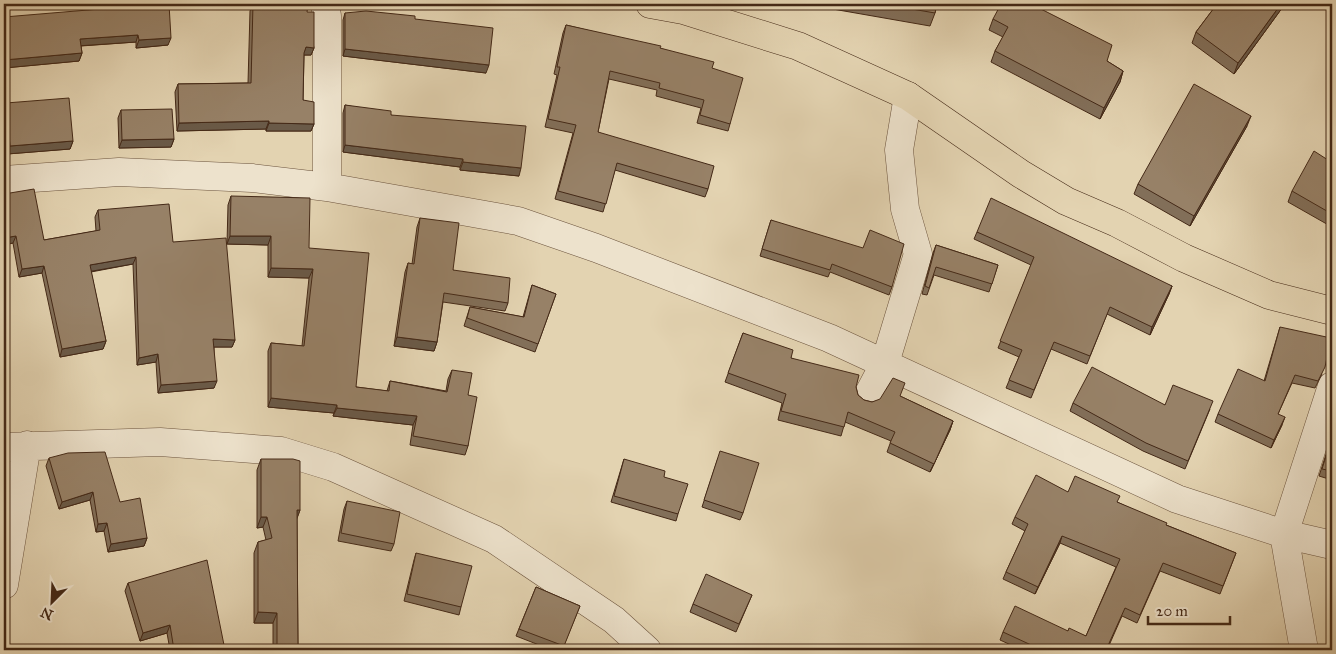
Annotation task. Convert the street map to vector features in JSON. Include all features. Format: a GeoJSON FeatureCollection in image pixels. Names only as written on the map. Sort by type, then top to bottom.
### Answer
{"type":"FeatureCollection","features":[{"type":"Feature","properties":{"kind":"main road"},"geometry":{"type":"LineString","coordinates":[[650,4],[683,7],[798,46],[908,96],[1021,174],[1066,201],[1117,223],[1184,258],[1269,295],[1332,310]]}},
{"type":"Feature","properties":{"kind":"street"},"geometry":{"type":"LineString","coordinates":[[325,4],[327,16],[326,187]]}},
{"type":"Feature","properties":{"kind":"street"},"geometry":{"type":"LineString","coordinates":[[868,394],[885,363],[918,254],[905,209],[899,150],[908,96]]}},
{"type":"Feature","properties":{"kind":"street"},"geometry":{"type":"LineString","coordinates":[[4,180],[119,172],[252,178],[326,187],[518,222],[829,338],[1053,444],[1177,499],[1284,534],[1332,545]]}},
{"type":"Feature","properties":{"kind":"street"},"geometry":{"type":"LineString","coordinates":[[1304,650],[1284,534],[1332,386]]}},
{"type":"Feature","properties":{"kind":"street"},"geometry":{"type":"LineString","coordinates":[[4,585],[15,446],[160,442],[281,451],[333,467],[494,539],[614,620],[647,650]]}},
{"type":"Feature","properties":{"kind":"building"},"geometry":{"type":"Polygon","coordinates":[[[169,4],[171,38],[139,40],[138,35],[80,39],[82,53],[4,60],[4,17],[169,4]]]}},
{"type":"Feature","properties":{"kind":"building"},"geometry":{"type":"Polygon","coordinates":[[[253,4],[308,5],[307,12],[314,12],[314,48],[306,47],[304,53],[303,100],[314,102],[314,124],[269,123],[269,121],[179,123],[178,84],[251,83],[253,4]]]}},
{"type":"Feature","properties":{"kind":"building"},"geometry":{"type":"Polygon","coordinates":[[[883,4],[937,4],[935,13],[883,4]]]}},
{"type":"Feature","properties":{"kind":"building"},"geometry":{"type":"Polygon","coordinates":[[[1001,4],[1036,4],[1035,6],[1112,45],[1107,61],[1123,71],[1104,108],[995,51],[1008,27],[993,19],[1001,4]]]}},
{"type":"Feature","properties":{"kind":"building"},"geometry":{"type":"Polygon","coordinates":[[[1217,4],[1281,4],[1238,63],[1196,32],[1217,4]]]}},
{"type":"Feature","properties":{"kind":"building"},"geometry":{"type":"Polygon","coordinates":[[[366,11],[415,16],[415,19],[493,28],[489,65],[345,49],[345,13],[366,11]]]}},
{"type":"Feature","properties":{"kind":"building"},"geometry":{"type":"Polygon","coordinates":[[[566,25],[661,46],[660,48],[714,62],[712,68],[743,78],[730,124],[700,115],[704,100],[659,88],[660,83],[610,71],[598,132],[714,166],[708,189],[617,163],[606,204],[558,191],[576,125],[548,119],[560,67],[557,67],[566,25]]]}},
{"type":"Feature","properties":{"kind":"building"},"geometry":{"type":"Polygon","coordinates":[[[1194,84],[1251,116],[1194,216],[1138,184],[1194,84]]]}},
{"type":"Feature","properties":{"kind":"building"},"geometry":{"type":"Polygon","coordinates":[[[69,98],[73,141],[10,146],[6,103],[69,98]]]}},
{"type":"Feature","properties":{"kind":"building"},"geometry":{"type":"Polygon","coordinates":[[[345,105],[391,111],[391,115],[526,126],[521,168],[463,162],[463,159],[345,145],[345,105]]]}},
{"type":"Feature","properties":{"kind":"building"},"geometry":{"type":"Polygon","coordinates":[[[172,109],[174,139],[122,140],[121,110],[172,109]]]}},
{"type":"Feature","properties":{"kind":"building"},"geometry":{"type":"Polygon","coordinates":[[[1314,151],[1328,160],[1332,153],[1332,214],[1292,191],[1314,151]]]}},
{"type":"Feature","properties":{"kind":"building"},"geometry":{"type":"Polygon","coordinates":[[[34,189],[44,240],[100,230],[98,210],[169,204],[173,242],[226,238],[235,340],[213,339],[217,381],[161,385],[158,354],[139,358],[136,257],[90,265],[106,341],[62,349],[44,266],[22,269],[16,236],[4,238],[4,194],[34,189]]]}},
{"type":"Feature","properties":{"kind":"building"},"geometry":{"type":"Polygon","coordinates":[[[231,196],[310,198],[309,248],[369,253],[356,387],[389,391],[390,381],[447,392],[452,370],[472,373],[468,395],[477,397],[468,446],[413,436],[417,416],[337,408],[337,405],[271,398],[271,343],[304,346],[313,269],[271,268],[271,236],[230,236],[231,196]]]}},
{"type":"Feature","properties":{"kind":"building"},"geometry":{"type":"Polygon","coordinates":[[[991,198],[1172,286],[1152,327],[1110,307],[1090,356],[1054,342],[1034,390],[1009,380],[1022,350],[1000,341],[1034,257],[977,232],[991,198]]]}},
{"type":"Feature","properties":{"kind":"building"},"geometry":{"type":"Polygon","coordinates":[[[420,218],[459,223],[453,270],[510,278],[508,303],[444,293],[437,342],[397,337],[408,263],[414,264],[420,218]]]}},
{"type":"Feature","properties":{"kind":"building"},"geometry":{"type":"Polygon","coordinates":[[[771,220],[863,248],[870,230],[904,244],[892,287],[832,264],[830,270],[762,249],[771,220]]]}},
{"type":"Feature","properties":{"kind":"building"},"geometry":{"type":"Polygon","coordinates":[[[936,245],[998,265],[992,284],[936,267],[929,288],[925,286],[936,245]]]}},
{"type":"Feature","properties":{"kind":"building"},"geometry":{"type":"Polygon","coordinates":[[[532,285],[556,294],[538,344],[467,318],[470,307],[524,317],[532,285]]]}},
{"type":"Feature","properties":{"kind":"building"},"geometry":{"type":"Polygon","coordinates":[[[1280,327],[1331,338],[1325,367],[1318,381],[1295,375],[1278,414],[1285,417],[1274,440],[1218,414],[1238,369],[1265,381],[1280,327]]]}},
{"type":"Feature","properties":{"kind":"building"},"geometry":{"type":"Polygon","coordinates":[[[743,333],[793,350],[791,358],[859,375],[856,387],[858,395],[864,400],[872,402],[880,399],[893,378],[905,383],[900,396],[953,421],[934,464],[890,443],[895,432],[848,412],[844,427],[781,411],[786,394],[728,373],[743,333]]]}},
{"type":"Feature","properties":{"kind":"building"},"geometry":{"type":"Polygon","coordinates":[[[1092,367],[1165,405],[1173,385],[1213,401],[1188,461],[1146,443],[1073,403],[1092,367]]]}},
{"type":"Feature","properties":{"kind":"building"},"geometry":{"type":"Polygon","coordinates":[[[1332,437],[1332,471],[1322,469],[1332,437]]]}},
{"type":"Feature","properties":{"kind":"building"},"geometry":{"type":"Polygon","coordinates":[[[720,451],[759,463],[743,513],[704,500],[720,451]]]}},
{"type":"Feature","properties":{"kind":"building"},"geometry":{"type":"Polygon","coordinates":[[[105,452],[120,502],[140,498],[147,538],[111,544],[107,523],[98,524],[93,492],[62,502],[49,458],[68,453],[105,452]]]}},
{"type":"Feature","properties":{"kind":"building"},"geometry":{"type":"Polygon","coordinates":[[[261,459],[293,459],[300,461],[300,510],[297,510],[298,650],[277,650],[277,613],[258,612],[258,542],[272,538],[267,517],[261,517],[261,459]]]}},
{"type":"Feature","properties":{"kind":"building"},"geometry":{"type":"Polygon","coordinates":[[[624,459],[665,471],[664,477],[688,484],[678,514],[614,496],[624,459]]]}},
{"type":"Feature","properties":{"kind":"building"},"geometry":{"type":"Polygon","coordinates":[[[1036,475],[1068,492],[1075,476],[1120,496],[1117,502],[1167,523],[1166,525],[1236,553],[1223,586],[1163,563],[1140,615],[1125,608],[1106,650],[1042,650],[1003,632],[1015,606],[1068,631],[1069,628],[1086,636],[1120,559],[1062,536],[1038,587],[1006,572],[1028,524],[1015,517],[1036,475]]]}},
{"type":"Feature","properties":{"kind":"building"},"geometry":{"type":"Polygon","coordinates":[[[347,501],[400,512],[394,544],[341,533],[347,501]]]}},
{"type":"Feature","properties":{"kind":"building"},"geometry":{"type":"Polygon","coordinates":[[[416,553],[472,566],[461,607],[407,594],[416,553]]]}},
{"type":"Feature","properties":{"kind":"building"},"geometry":{"type":"Polygon","coordinates":[[[207,560],[225,650],[174,650],[170,625],[143,633],[128,583],[207,560]]]}},
{"type":"Feature","properties":{"kind":"building"},"geometry":{"type":"Polygon","coordinates":[[[706,574],[752,595],[739,624],[693,604],[706,574]]]}},
{"type":"Feature","properties":{"kind":"building"},"geometry":{"type":"Polygon","coordinates":[[[536,587],[580,606],[564,646],[519,629],[536,587]]]}}]}
